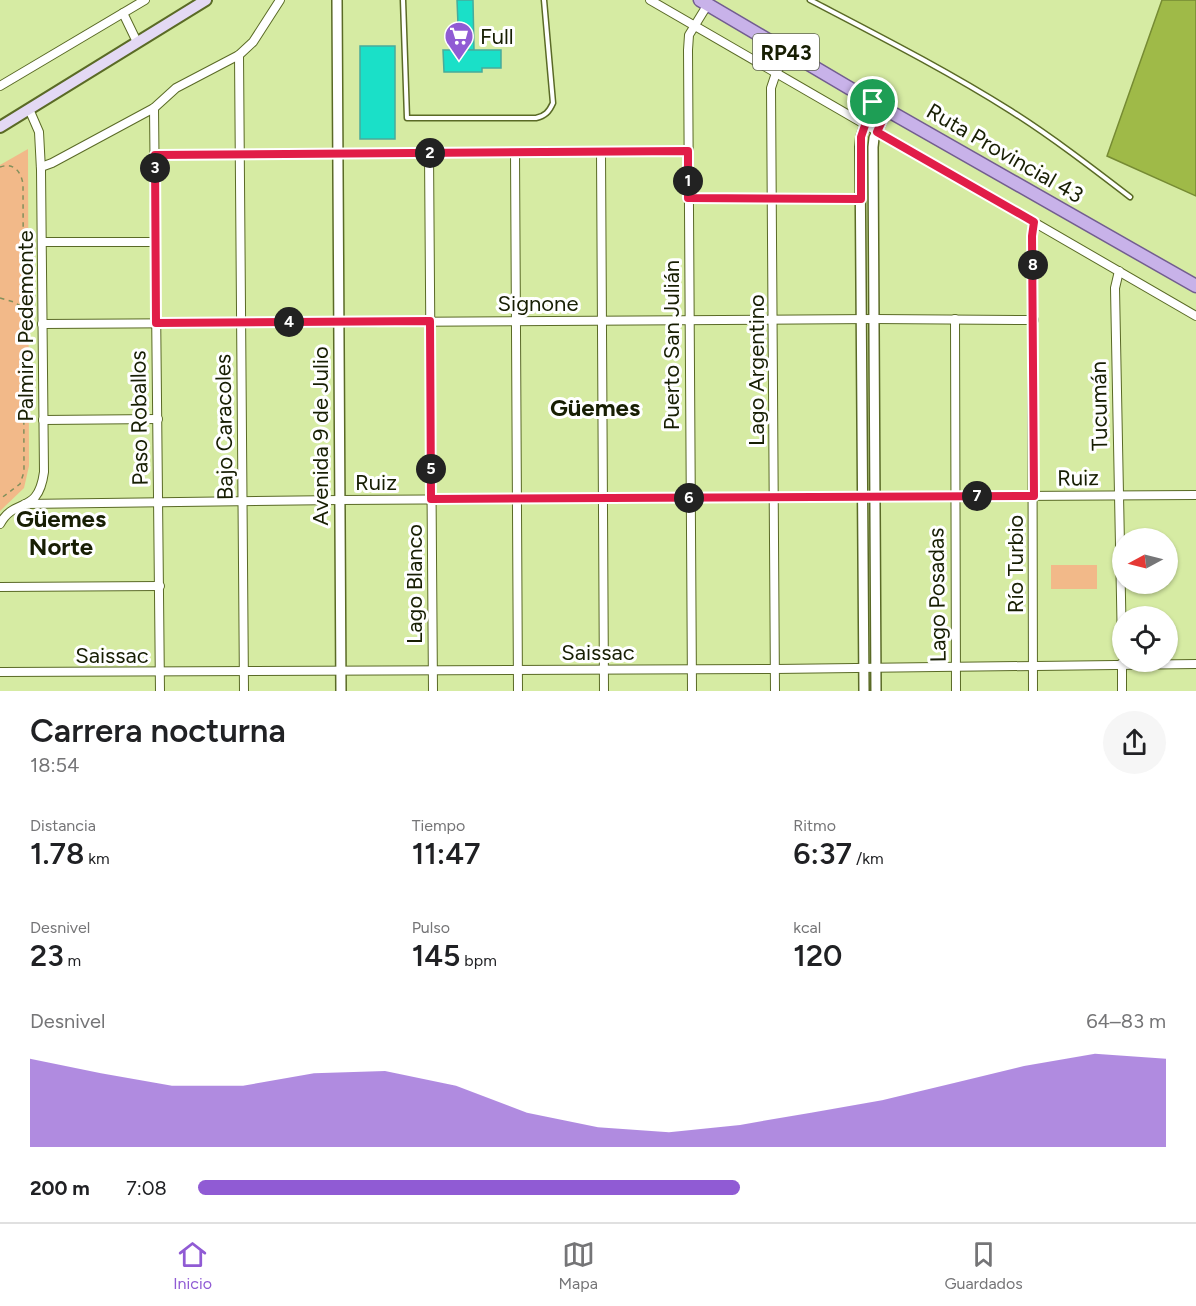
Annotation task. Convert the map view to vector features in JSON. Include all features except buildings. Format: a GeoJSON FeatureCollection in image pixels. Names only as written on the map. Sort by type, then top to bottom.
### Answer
{"type":"FeatureCollection","features":[{"type":"Feature","properties":{"kind":"main road"},"geometry":{"type":"LineString","coordinates":[[2,122],[29,109],[206,0]]}},
{"type":"Feature","properties":{"kind":"main road","name":"Ruta Provincial 43"},"geometry":{"type":"LineString","coordinates":[[704,2],[788,53],[1196,286]]}},
{"type":"Feature","properties":{"kind":"street"},"geometry":{"type":"LineString","coordinates":[[0,86],[123,13],[132,4],[145,0]]}},
{"type":"Feature","properties":{"kind":"street"},"geometry":{"type":"LineString","coordinates":[[41,167],[154,108],[176,88],[239,55],[253,42],[280,0]]}},
{"type":"Feature","properties":{"kind":"street","name":"Avenida 9 de Julio"},"geometry":{"type":"LineString","coordinates":[[337,0],[341,691]]}},
{"type":"Feature","properties":{"kind":"street"},"geometry":{"type":"LineString","coordinates":[[650,0],[1196,316]]}},
{"type":"Feature","properties":{"kind":"street","name":"Puerto San Julián"},"geometry":{"type":"LineString","coordinates":[[692,691],[688,50],[689,35],[704,2]]}},
{"type":"Feature","properties":{"kind":"street"},"geometry":{"type":"LineString","coordinates":[[123,13],[137,42]]}},
{"type":"Feature","properties":{"kind":"street","name":"Lago Argentino"},"geometry":{"type":"LineString","coordinates":[[775,691],[771,88],[776,73],[788,53]]}},
{"type":"Feature","properties":{"kind":"street","name":"Bajo Caracoles"},"geometry":{"type":"LineString","coordinates":[[239,55],[244,691]]}},
{"type":"Feature","properties":{"kind":"street"},"geometry":{"type":"LineString","coordinates":[[864,691],[860,147],[873,102]]}},
{"type":"Feature","properties":{"kind":"street","name":"Paso Roballos"},"geometry":{"type":"LineString","coordinates":[[154,108],[160,691]]}},
{"type":"Feature","properties":{"kind":"street","name":"Palmiro Pedemonte"},"geometry":{"type":"LineString","coordinates":[[0,524],[9,512],[33,500],[42,489],[44,472],[41,167],[39,132],[29,109]]}},
{"type":"Feature","properties":{"kind":"street"},"geometry":{"type":"LineString","coordinates":[[876,691],[873,147],[887,110]]}},
{"type":"Feature","properties":{"kind":"street"},"geometry":{"type":"LineString","coordinates":[[155,155],[688,151]]}},
{"type":"Feature","properties":{"kind":"street"},"geometry":{"type":"LineString","coordinates":[[515,152],[518,691]]}},
{"type":"Feature","properties":{"kind":"street"},"geometry":{"type":"LineString","coordinates":[[601,152],[604,691]]}},
{"type":"Feature","properties":{"kind":"street","name":"Lago Blanco"},"geometry":{"type":"LineString","coordinates":[[429,153],[433,691]]}},
{"type":"Feature","properties":{"kind":"street"},"geometry":{"type":"LineString","coordinates":[[688,198],[861,199]]}},
{"type":"Feature","properties":{"kind":"street","name":"Río Turbio"},"geometry":{"type":"LineString","coordinates":[[1034,222],[1032,236],[1034,691]]}},
{"type":"Feature","properties":{"kind":"street"},"geometry":{"type":"LineString","coordinates":[[42,242],[156,242]]}},
{"type":"Feature","properties":{"kind":"street","name":"Tucumán"},"geometry":{"type":"LineString","coordinates":[[1119,271],[1115,288],[1121,606]]}},
{"type":"Feature","properties":{"kind":"street","name":"Lago Posadas"},"geometry":{"type":"LineString","coordinates":[[955,319],[956,691]]}},
{"type":"Feature","properties":{"kind":"street","name":"Signone"},"geometry":{"type":"LineString","coordinates":[[42,324],[1034,320]]}},
{"type":"Feature","properties":{"kind":"street"},"geometry":{"type":"LineString","coordinates":[[43,420],[158,419]]}},
{"type":"Feature","properties":{"kind":"street","name":"Ruiz"},"geometry":{"type":"LineString","coordinates":[[25,504],[431,499],[1196,495]]}},
{"type":"Feature","properties":{"kind":"street"},"geometry":{"type":"LineString","coordinates":[[0,587],[160,586]]}},
{"type":"Feature","properties":{"kind":"street","name":"Saissac"},"geometry":{"type":"LineString","coordinates":[[0,672],[865,669],[1112,663]]}},
{"type":"Feature","properties":{"kind":"street","name":"Saissac"},"geometry":{"type":"LineString","coordinates":[[1178,664],[1196,664]]}},
{"type":"Feature","properties":{"kind":"street"},"geometry":{"type":"LineString","coordinates":[[1122,672],[1122,691]]}},
{"type":"Feature","properties":{"kind":"lane"},"geometry":{"type":"LineString","coordinates":[[404,0],[407,118],[524,118],[542,116],[550,111],[553,103],[544,0]]}},
{"type":"Feature","properties":{"kind":"lane"},"geometry":{"type":"LineString","coordinates":[[810,0],[899,46],[1011,111],[1130,197]]}},
{"type":"Feature","properties":{"kind":"path"},"geometry":{"type":"LineString","coordinates":[[0,167],[10,166],[21,173],[23,184],[24,472],[20,484],[0,498]]}},
{"type":"Feature","properties":{"kind":"path"},"geometry":{"type":"LineString","coordinates":[[0,298],[14,302],[23,308]]}},
{"type":"Feature","properties":{"kind":"shaded area"},"geometry":{"type":"Polygon","coordinates":[[[1162,0],[1196,0],[1196,196],[1107,156],[1162,0]]]}},
{"type":"Feature","properties":{"kind":"shaded area"},"geometry":{"type":"Polygon","coordinates":[[[28,149],[29,466],[24,488],[0,511],[0,165],[28,149]]]}},
{"type":"Feature","properties":{"kind":"shaded area"},"geometry":{"type":"Polygon","coordinates":[[[1051,565],[1097,565],[1097,589],[1051,589],[1051,565]]]}},
{"type":"Feature","properties":{"kind":"place","name":"Full"},"geometry":{"type":"Point","coordinates":[459,62]}},
{"type":"Feature","properties":{"kind":"district","name":"Güemes"},"geometry":{"type":"Point","coordinates":[595,407]}},
{"type":"Feature","properties":{"kind":"district","name":"Güemes Norte"},"geometry":{"type":"Point","coordinates":[61,532]}},
{"type":"Feature","properties":{"kind":"route"},"geometry":{"type":"LineString","coordinates":[[873,102],[887,110],[877,132],[1034,222],[1032,236],[1034,496],[431,499],[430,321],[156,323],[155,155],[688,151],[688,198],[861,199],[861,137],[873,102]]}}]}
